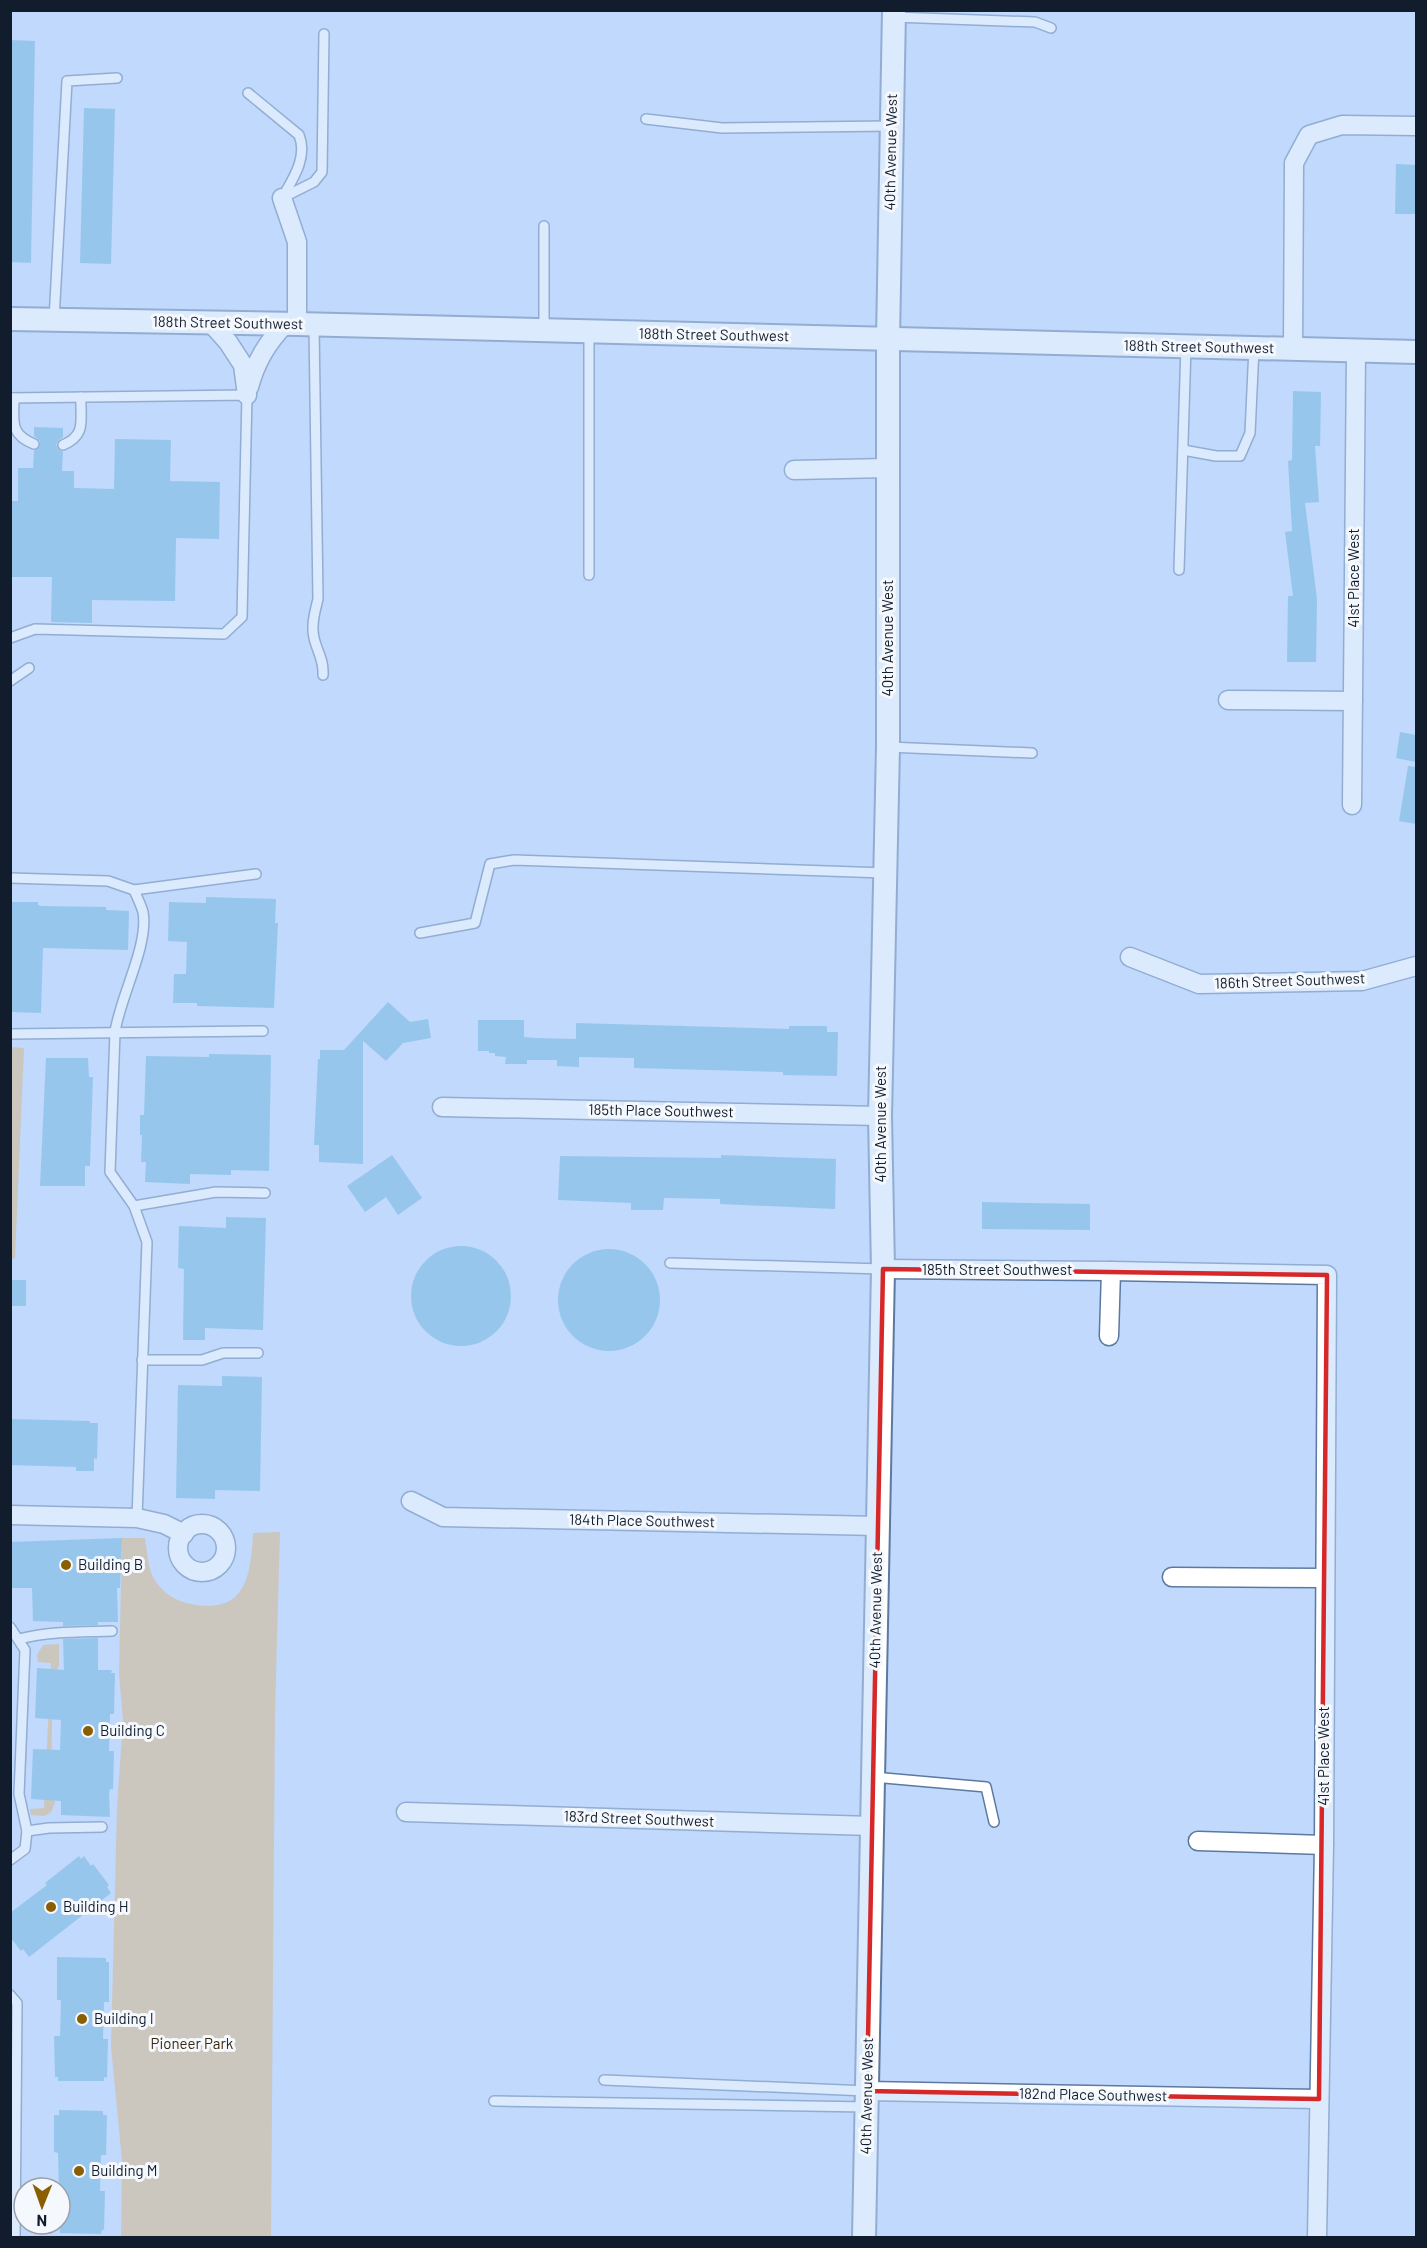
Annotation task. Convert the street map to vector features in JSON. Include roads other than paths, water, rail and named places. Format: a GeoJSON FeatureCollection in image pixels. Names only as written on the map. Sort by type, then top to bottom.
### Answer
{"type":"FeatureCollection","features":[{"type":"Feature","properties":{"kind":"street","name":"40th Avenue West"},"geometry":{"type":"LineString","coordinates":[[864,2238],[883,1269],[880,1116],[888,747],[888,339],[894,14]]}},
{"type":"Feature","properties":{"kind":"street"},"geometry":{"type":"LineString","coordinates":[[1293,349],[1294,163],[1309,135],[1342,125],[1416,126]]}},
{"type":"Feature","properties":{"kind":"street"},"geometry":{"type":"LineString","coordinates":[[247,395],[254,367],[268,343],[299,324],[297,242],[282,198]]}},
{"type":"Feature","properties":{"kind":"street","name":"188th Street Southwest"},"geometry":{"type":"LineString","coordinates":[[10,319],[1416,352]]}},
{"type":"Feature","properties":{"kind":"street"},"geometry":{"type":"LineString","coordinates":[[211,323],[228,342],[243,365],[247,395]]}},
{"type":"Feature","properties":{"kind":"street","name":"41st Place West"},"geometry":{"type":"LineString","coordinates":[[1352,805],[1356,351]]}},
{"type":"Feature","properties":{"kind":"street"},"geometry":{"type":"LineString","coordinates":[[794,470],[888,468]]}},
{"type":"Feature","properties":{"kind":"street"},"geometry":{"type":"LineString","coordinates":[[1228,700],[1353,701]]}},
{"type":"Feature","properties":{"kind":"street","name":"186th Street Southwest"},"geometry":{"type":"LineString","coordinates":[[1130,957],[1199,984],[1362,981],[1416,966]]}},
{"type":"Feature","properties":{"kind":"street","name":"185th Place Southwest"},"geometry":{"type":"LineString","coordinates":[[442,1107],[880,1116]]}},
{"type":"Feature","properties":{"kind":"street","name":"185th Street Southwest"},"geometry":{"type":"LineString","coordinates":[[883,1269],[1327,1275]]}},
{"type":"Feature","properties":{"kind":"street"},"geometry":{"type":"LineString","coordinates":[[1109,1336],[1111,1271]]}},
{"type":"Feature","properties":{"kind":"street","name":"41st Place West"},"geometry":{"type":"LineString","coordinates":[[1317,2238],[1324,1845],[1327,1275]]}},
{"type":"Feature","properties":{"kind":"street","name":"184th Place Southwest"},"geometry":{"type":"LineString","coordinates":[[411,1502],[443,1517],[878,1526]]}},
{"type":"Feature","properties":{"kind":"street"},"geometry":{"type":"LineString","coordinates":[[10,1515],[137,1518],[164,1524],[184,1534]]}},
{"type":"Feature","properties":{"kind":"street"},"geometry":{"type":"LineString","coordinates":[[1172,1577],[1324,1578]]}},
{"type":"Feature","properties":{"kind":"street","name":"183rd Street Southwest"},"geometry":{"type":"LineString","coordinates":[[406,1812],[872,1826]]}},
{"type":"Feature","properties":{"kind":"street"},"geometry":{"type":"LineString","coordinates":[[1198,1841],[1324,1845]]}},
{"type":"Feature","properties":{"kind":"street","name":"182nd Place Southwest"},"geometry":{"type":"LineString","coordinates":[[867,2099],[1319,2099]]}},
{"type":"Feature","properties":{"kind":"lane"},"geometry":{"type":"LineString","coordinates":[[894,14],[1035,22],[1051,28]]}},
{"type":"Feature","properties":{"kind":"lane"},"geometry":{"type":"LineString","coordinates":[[282,198],[314,182],[322,172],[324,34]]}},
{"type":"Feature","properties":{"kind":"lane"},"geometry":{"type":"LineString","coordinates":[[54,320],[67,81],[117,78]]}},
{"type":"Feature","properties":{"kind":"lane"},"geometry":{"type":"LineString","coordinates":[[248,93],[301,139],[300,165],[282,198]]}},
{"type":"Feature","properties":{"kind":"lane"},"geometry":{"type":"LineString","coordinates":[[646,119],[722,128],[892,126]]}},
{"type":"Feature","properties":{"kind":"lane"},"geometry":{"type":"LineString","coordinates":[[544,226],[544,331]]}},
{"type":"Feature","properties":{"kind":"lane"},"geometry":{"type":"LineString","coordinates":[[299,324],[318,599],[312,627],[323,662],[322,675]]}},
{"type":"Feature","properties":{"kind":"lane"},"geometry":{"type":"LineString","coordinates":[[589,332],[589,575]]}},
{"type":"Feature","properties":{"kind":"lane"},"geometry":{"type":"LineString","coordinates":[[1179,570],[1186,346]]}},
{"type":"Feature","properties":{"kind":"lane"},"geometry":{"type":"LineString","coordinates":[[1183,450],[1216,456],[1240,456],[1250,434],[1254,348]]}},
{"type":"Feature","properties":{"kind":"lane"},"geometry":{"type":"LineString","coordinates":[[10,638],[35,629],[224,634],[242,617],[247,395],[12,398],[14,428],[22,439],[34,444]]}},
{"type":"Feature","properties":{"kind":"lane"},"geometry":{"type":"LineString","coordinates":[[63,445],[75,440],[80,433],[81,397]]}},
{"type":"Feature","properties":{"kind":"lane"},"geometry":{"type":"LineString","coordinates":[[10,681],[29,668]]}},
{"type":"Feature","properties":{"kind":"lane"},"geometry":{"type":"LineString","coordinates":[[888,747],[1032,753]]}},
{"type":"Feature","properties":{"kind":"lane"},"geometry":{"type":"LineString","coordinates":[[420,933],[475,923],[490,864],[514,860],[885,873]]}},
{"type":"Feature","properties":{"kind":"lane"},"geometry":{"type":"LineString","coordinates":[[10,878],[108,881],[134,890],[256,874]]}},
{"type":"Feature","properties":{"kind":"lane"},"geometry":{"type":"LineString","coordinates":[[134,890],[143,913],[141,944],[117,1017],[110,1172],[134,1206],[147,1242],[137,1518]]}},
{"type":"Feature","properties":{"kind":"lane"},"geometry":{"type":"LineString","coordinates":[[10,1034],[263,1030]]}},
{"type":"Feature","properties":{"kind":"lane"},"geometry":{"type":"LineString","coordinates":[[134,1206],[216,1192],[265,1193]]}},
{"type":"Feature","properties":{"kind":"lane"},"geometry":{"type":"LineString","coordinates":[[670,1263],[883,1269]]}},
{"type":"Feature","properties":{"kind":"lane"},"geometry":{"type":"LineString","coordinates":[[142,1360],[202,1360],[223,1353],[258,1353]]}},
{"type":"Feature","properties":{"kind":"lane"},"geometry":{"type":"LineString","coordinates":[[10,1627],[25,1650],[19,1794],[27,1831],[25,1849],[10,1860]]}},
{"type":"Feature","properties":{"kind":"lane"},"geometry":{"type":"LineString","coordinates":[[19,1639],[36,1634],[59,1632],[112,1631]]}},
{"type":"Feature","properties":{"kind":"lane"},"geometry":{"type":"LineString","coordinates":[[873,1777],[986,1787],[994,1822]]}},
{"type":"Feature","properties":{"kind":"lane"},"geometry":{"type":"LineString","coordinates":[[27,1831],[49,1828],[102,1827]]}},
{"type":"Feature","properties":{"kind":"lane"},"geometry":{"type":"LineString","coordinates":[[10,1995],[17,2003],[13,2176]]}},
{"type":"Feature","properties":{"kind":"lane"},"geometry":{"type":"LineString","coordinates":[[604,2080],[867,2099]]}},
{"type":"Feature","properties":{"kind":"lane"},"geometry":{"type":"LineString","coordinates":[[494,2101],[867,2099]]}},
{"type":"Feature","properties":{"kind":"place","name":"Building B"},"geometry":{"type":"Point","coordinates":[66,1565]}},
{"type":"Feature","properties":{"kind":"place","name":"Building C"},"geometry":{"type":"Point","coordinates":[88,1731]}},
{"type":"Feature","properties":{"kind":"place","name":"Building H"},"geometry":{"type":"Point","coordinates":[51,1907]}},
{"type":"Feature","properties":{"kind":"place","name":"Building I"},"geometry":{"type":"Point","coordinates":[82,2019]}},
{"type":"Feature","properties":{"kind":"place","name":"Building M"},"geometry":{"type":"Point","coordinates":[79,2171]}},
{"type":"Feature","properties":{"kind":"park label","name":"Pioneer Park"},"geometry":{"type":"Point","coordinates":[192,2044]}}]}
